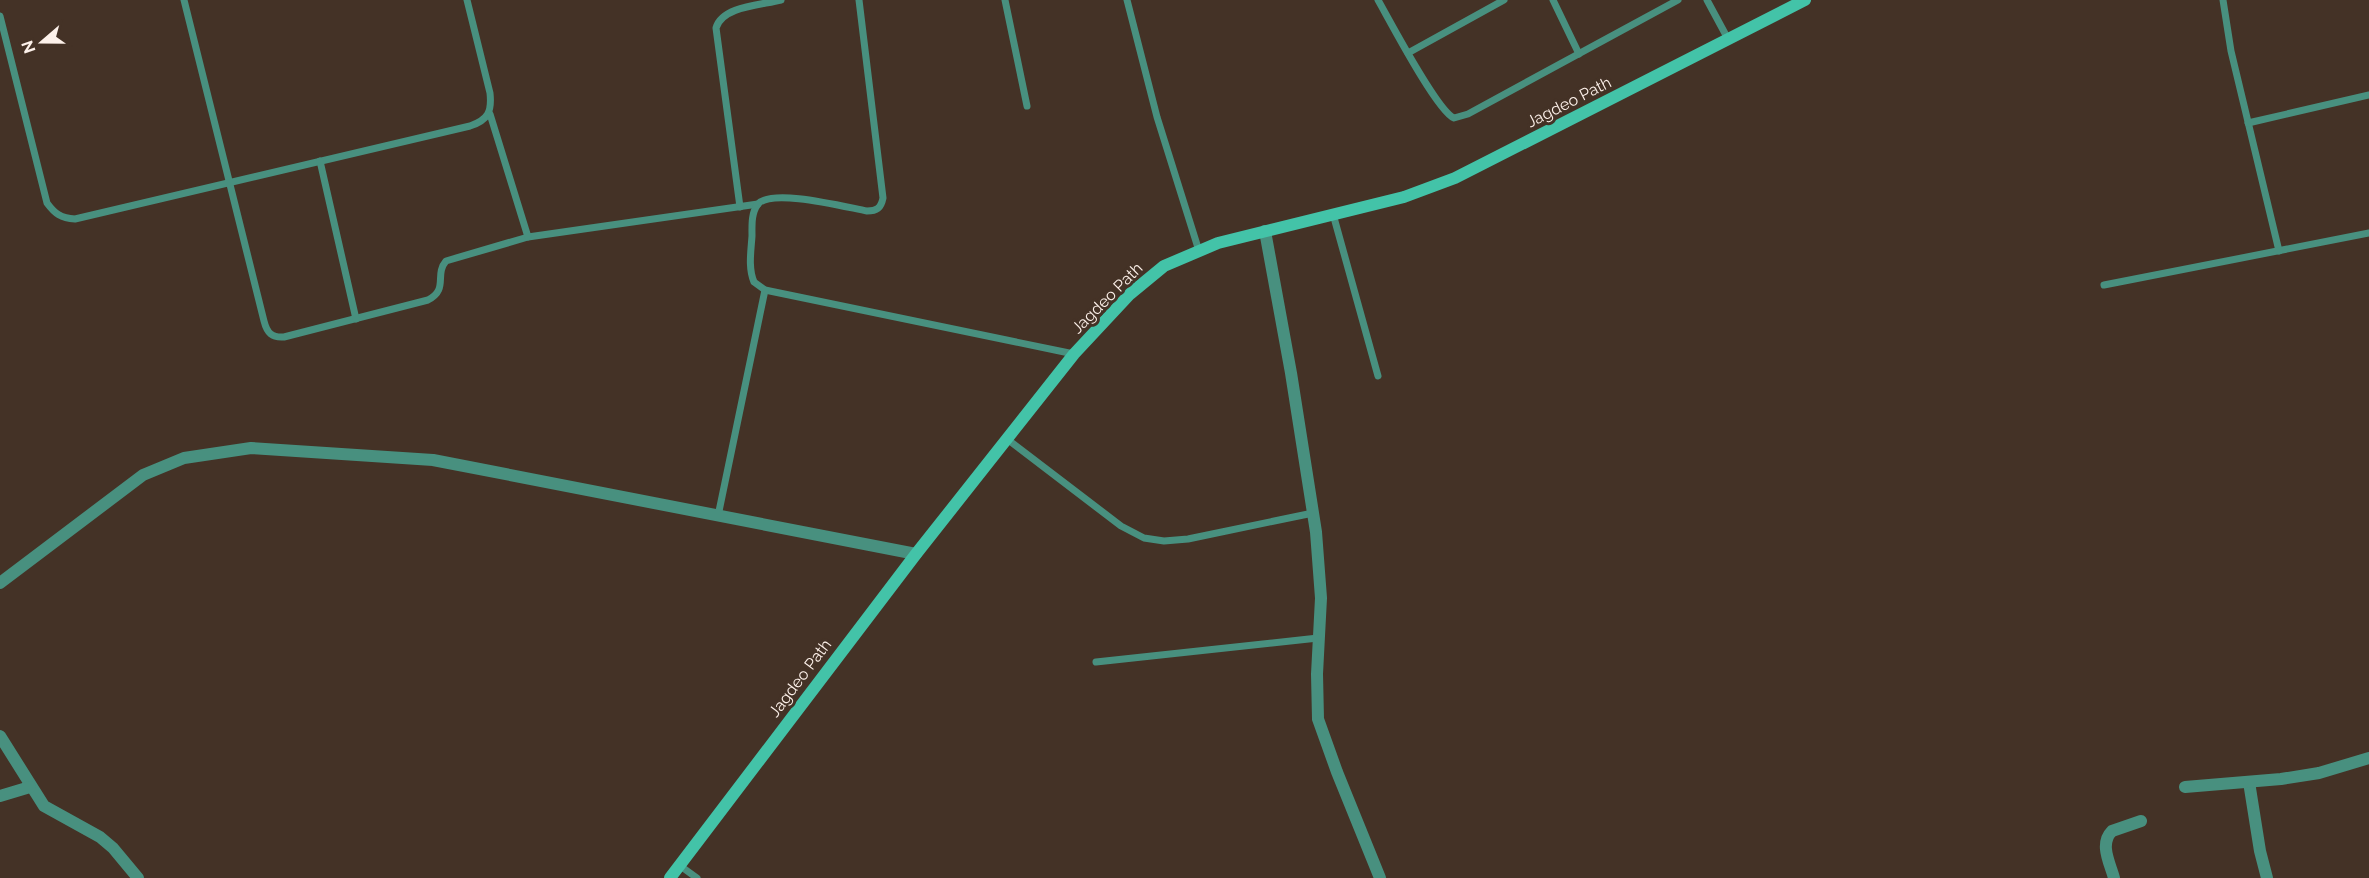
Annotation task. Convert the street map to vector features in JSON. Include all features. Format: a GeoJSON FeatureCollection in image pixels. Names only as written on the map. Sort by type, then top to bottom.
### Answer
{"type":"FeatureCollection","features":[{"type":"Feature","properties":{"kind":"main road","name":"Jagdeo Path"},"geometry":{"type":"LineString","coordinates":[[670,878],[916,554],[1074,354],[1130,294],[1164,266],[1218,243],[1404,197],[1455,178],[1805,0]]}},
{"type":"Feature","properties":{"kind":"street"},"geometry":{"type":"LineString","coordinates":[[1265,231],[1291,373],[1320,567],[1318,719],[1380,878]]}},
{"type":"Feature","properties":{"kind":"street"},"geometry":{"type":"LineString","coordinates":[[0,583],[143,475],[184,458],[251,448],[433,460],[916,554]]}},
{"type":"Feature","properties":{"kind":"street"},"geometry":{"type":"LineString","coordinates":[[0,736],[44,806],[100,837],[113,848],[138,878]]}},
{"type":"Feature","properties":{"kind":"street"},"geometry":{"type":"LineString","coordinates":[[2184,787],[2319,773],[2369,758]]}},
{"type":"Feature","properties":{"kind":"street"},"geometry":{"type":"LineString","coordinates":[[2249,782],[2267,878]]}},
{"type":"Feature","properties":{"kind":"street"},"geometry":{"type":"LineString","coordinates":[[0,796],[30,787]]}},
{"type":"Feature","properties":{"kind":"street"},"geometry":{"type":"LineString","coordinates":[[2114,878],[2106,847],[2109,834],[2141,821]]}},
{"type":"Feature","properties":{"kind":"lane"},"geometry":{"type":"LineString","coordinates":[[184,0],[264,321],[268,333],[277,337],[429,300],[439,291],[441,269],[446,261],[528,237],[740,207],[758,204],[770,197],[778,196],[867,211],[875,210],[882,204],[883,198],[859,0]]}},
{"type":"Feature","properties":{"kind":"lane"},"geometry":{"type":"LineString","coordinates":[[467,0],[490,93],[490,114],[528,237]]}},
{"type":"Feature","properties":{"kind":"lane"},"geometry":{"type":"LineString","coordinates":[[740,207],[716,28],[718,21],[725,14],[781,0]]}},
{"type":"Feature","properties":{"kind":"lane"},"geometry":{"type":"LineString","coordinates":[[1005,0],[1027,106]]}},
{"type":"Feature","properties":{"kind":"lane"},"geometry":{"type":"LineString","coordinates":[[1127,0],[1158,117],[1198,251]]}},
{"type":"Feature","properties":{"kind":"lane"},"geometry":{"type":"LineString","coordinates":[[1378,0],[1445,111],[1454,118],[1468,114],[1678,0]]}},
{"type":"Feature","properties":{"kind":"lane"},"geometry":{"type":"LineString","coordinates":[[1408,53],[1504,0]]}},
{"type":"Feature","properties":{"kind":"lane"},"geometry":{"type":"LineString","coordinates":[[1553,0],[1580,54]]}},
{"type":"Feature","properties":{"kind":"lane"},"geometry":{"type":"LineString","coordinates":[[1707,0],[1728,39]]}},
{"type":"Feature","properties":{"kind":"lane"},"geometry":{"type":"LineString","coordinates":[[2223,0],[2231,51],[2278,251]]}},
{"type":"Feature","properties":{"kind":"lane"},"geometry":{"type":"LineString","coordinates":[[0,16],[41,184],[47,203],[54,213],[63,218],[89,217],[470,126],[485,120],[490,114]]}},
{"type":"Feature","properties":{"kind":"lane"},"geometry":{"type":"LineString","coordinates":[[2248,123],[2369,95]]}},
{"type":"Feature","properties":{"kind":"lane"},"geometry":{"type":"LineString","coordinates":[[320,161],[356,319]]}},
{"type":"Feature","properties":{"kind":"lane"},"geometry":{"type":"LineString","coordinates":[[758,204],[753,220],[750,267],[753,282],[765,290],[1074,354]]}},
{"type":"Feature","properties":{"kind":"lane"},"geometry":{"type":"LineString","coordinates":[[1333,214],[1378,376]]}},
{"type":"Feature","properties":{"kind":"lane"},"geometry":{"type":"LineString","coordinates":[[2104,285],[2369,233]]}},
{"type":"Feature","properties":{"kind":"lane"},"geometry":{"type":"LineString","coordinates":[[718,516],[765,290]]}},
{"type":"Feature","properties":{"kind":"lane"},"geometry":{"type":"LineString","coordinates":[[1007,439],[1121,526],[1144,538],[1164,542],[1188,539],[1313,513]]}},
{"type":"Feature","properties":{"kind":"lane"},"geometry":{"type":"LineString","coordinates":[[1096,662],[1318,638]]}},
{"type":"Feature","properties":{"kind":"lane"},"geometry":{"type":"LineString","coordinates":[[679,865],[697,878]]}}]}
